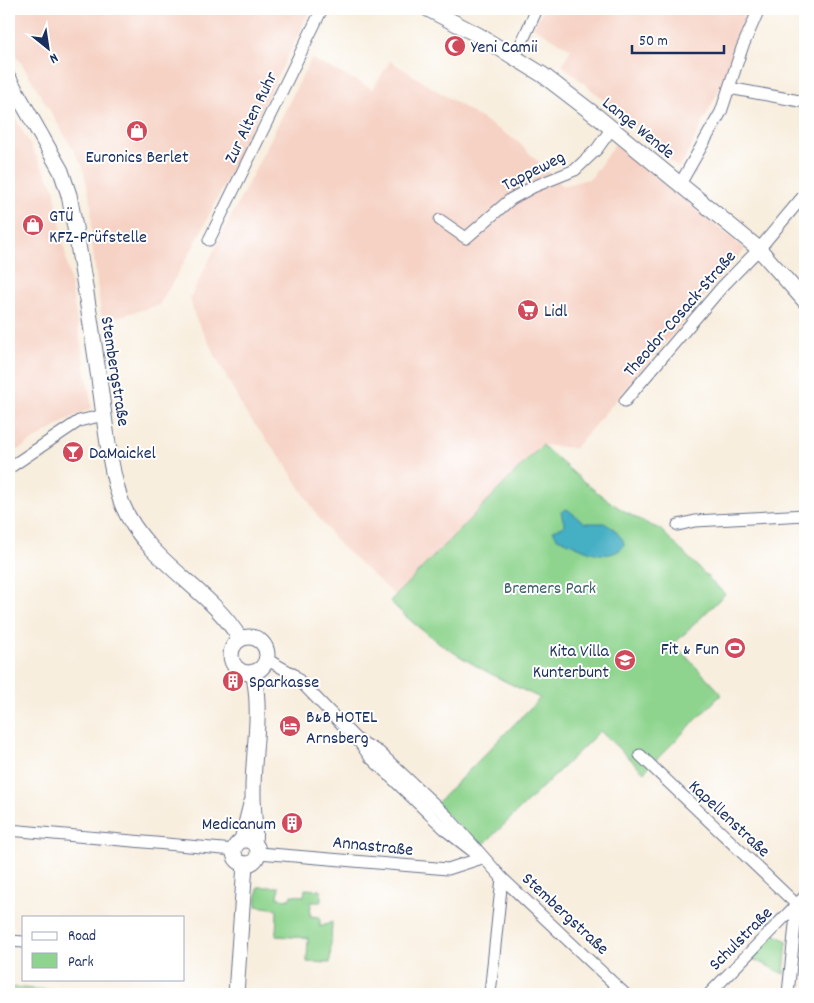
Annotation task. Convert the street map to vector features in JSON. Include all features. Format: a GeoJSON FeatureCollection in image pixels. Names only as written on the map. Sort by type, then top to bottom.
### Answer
{"type":"FeatureCollection","features":[{"type":"Feature","properties":{"kind":"street","name":"Zur Alten Ruhr"},"geometry":{"type":"LineString","coordinates":[[209,240],[322,9]]}},
{"type":"Feature","properties":{"kind":"street","name":"Lange Wende"},"geometry":{"type":"LineString","coordinates":[[428,9],[543,74],[759,249],[805,301]]}},
{"type":"Feature","properties":{"kind":"street"},"geometry":{"type":"LineString","coordinates":[[515,57],[537,9]]}},
{"type":"Feature","properties":{"kind":"street"},"geometry":{"type":"LineString","coordinates":[[680,184],[722,112],[742,48],[759,9]]}},
{"type":"Feature","properties":{"kind":"street","name":"Stembergstraße"},"geometry":{"type":"LineString","coordinates":[[10,85],[61,170],[69,195],[104,415],[123,506],[142,536],[167,564],[223,616],[240,639]]}},
{"type":"Feature","properties":{"kind":"street"},"geometry":{"type":"LineString","coordinates":[[729,88],[805,102]]}},
{"type":"Feature","properties":{"kind":"street","name":"Tappeweg"},"geometry":{"type":"LineString","coordinates":[[440,220],[466,238],[511,199],[533,187],[575,170],[597,149],[612,128]]}},
{"type":"Feature","properties":{"kind":"street","name":"Theodor-Cosack-Straße"},"geometry":{"type":"LineString","coordinates":[[625,401],[722,287],[759,249],[805,194]]}},
{"type":"Feature","properties":{"kind":"street"},"geometry":{"type":"LineString","coordinates":[[9,468],[79,421],[104,415]]}},
{"type":"Feature","properties":{"kind":"street"},"geometry":{"type":"LineString","coordinates":[[678,524],[695,520],[805,515]]}},
{"type":"Feature","properties":{"kind":"street"},"geometry":{"type":"LineString","coordinates":[[248,637],[258,639],[264,646],[266,659],[262,667],[253,672],[238,670],[231,659],[232,649],[240,639],[248,637]]}},
{"type":"Feature","properties":{"kind":"street","name":"Stembergstraße"},"geometry":{"type":"LineString","coordinates":[[266,659],[293,674],[356,738],[379,752],[453,822],[474,845],[482,858],[502,878],[625,994]]}},
{"type":"Feature","properties":{"kind":"street"},"geometry":{"type":"LineString","coordinates":[[236,994],[245,864],[253,863],[247,846],[256,825],[253,796],[259,710],[253,672]]}},
{"type":"Feature","properties":{"kind":"street","name":"Kapellenstraße"},"geometry":{"type":"LineString","coordinates":[[640,755],[797,906]]}},
{"type":"Feature","properties":{"kind":"street","name":"Annastraße"},"geometry":{"type":"LineString","coordinates":[[9,830],[247,846],[448,870],[482,858]]}},
{"type":"Feature","properties":{"kind":"street"},"geometry":{"type":"LineString","coordinates":[[490,994],[502,878]]}},
{"type":"Feature","properties":{"kind":"street","name":"Schulstraße"},"geometry":{"type":"LineString","coordinates":[[709,994],[805,896]]}},
{"type":"Feature","properties":{"kind":"street"},"geometry":{"type":"LineString","coordinates":[[788,994],[797,906]]}},
{"type":"Feature","properties":{"kind":"street"},"geometry":{"type":"LineString","coordinates":[[9,941],[22,942]]}},
{"type":"Feature","properties":{"kind":"shaded area"},"geometry":{"type":"Polygon","coordinates":[[[9,9],[311,9],[194,246],[159,305],[102,321],[92,244],[91,202],[82,165],[21,62],[9,48],[9,9]]]}},
{"type":"Feature","properties":{"kind":"shaded area"},"geometry":{"type":"Polygon","coordinates":[[[543,9],[752,9],[725,77],[685,159],[678,168],[605,101],[562,65],[571,49],[533,27],[543,9]]]}},
{"type":"Feature","properties":{"kind":"shaded area"},"geometry":{"type":"Polygon","coordinates":[[[311,59],[373,89],[390,61],[517,141],[563,186],[591,178],[615,144],[745,249],[575,448],[542,445],[396,596],[340,545],[321,521],[283,461],[245,412],[195,317],[190,298],[311,59]]]}},
{"type":"Feature","properties":{"kind":"shaded area"},"geometry":{"type":"Polygon","coordinates":[[[9,107],[54,188],[92,408],[69,419],[16,451],[9,441],[9,107]]]}},
{"type":"Feature","properties":{"kind":"green space","name":"Bremers Park"},"geometry":{"type":"Polygon","coordinates":[[[542,445],[583,481],[612,503],[643,522],[660,529],[725,594],[674,644],[722,694],[644,772],[600,731],[481,847],[436,804],[540,698],[461,657],[406,617],[390,601],[542,445]]]}},
{"type":"Feature","properties":{"kind":"green space"},"geometry":{"type":"Polygon","coordinates":[[[258,887],[279,887],[278,898],[290,899],[291,895],[304,896],[305,889],[321,890],[321,902],[311,902],[310,916],[320,917],[320,927],[332,922],[330,963],[307,962],[308,938],[276,936],[277,909],[256,906],[258,887]]]}},
{"type":"Feature","properties":{"kind":"green space"},"geometry":{"type":"Polygon","coordinates":[[[774,934],[787,941],[784,974],[751,958],[774,934]]]}},
{"type":"Feature","properties":{"kind":"green space"},"geometry":{"type":"Polygon","coordinates":[[[9,987],[75,992],[75,994],[9,994],[9,987]]]}},
{"type":"Feature","properties":{"kind":"water"},"geometry":{"type":"Polygon","coordinates":[[[567,509],[585,523],[604,523],[614,529],[623,540],[624,546],[617,552],[600,554],[557,538],[553,530],[563,527],[564,523],[561,512],[567,509]]]}},
{"type":"Feature","properties":{"kind":"place","name":"Yeni Camii"},"geometry":{"type":"Point","coordinates":[455,46]}},
{"type":"Feature","properties":{"kind":"place","name":"Euronics Berlet"},"geometry":{"type":"Point","coordinates":[137,131]}},
{"type":"Feature","properties":{"kind":"place","name":"GTÜ KFZ-Prüfstelle"},"geometry":{"type":"Point","coordinates":[33,225]}},
{"type":"Feature","properties":{"kind":"place","name":"Lidl"},"geometry":{"type":"Point","coordinates":[528,310]}},
{"type":"Feature","properties":{"kind":"place","name":"DaMaickel"},"geometry":{"type":"Point","coordinates":[73,452]}},
{"type":"Feature","properties":{"kind":"place","name":"Fit & Fun"},"geometry":{"type":"Point","coordinates":[735,648]}},
{"type":"Feature","properties":{"kind":"place","name":"Kita Villa Kunterbunt"},"geometry":{"type":"Point","coordinates":[625,660]}},
{"type":"Feature","properties":{"kind":"place","name":"Sparkasse"},"geometry":{"type":"Point","coordinates":[233,681]}},
{"type":"Feature","properties":{"kind":"place","name":"B&B HOTEL Arnsberg"},"geometry":{"type":"Point","coordinates":[290,726]}},
{"type":"Feature","properties":{"kind":"place","name":"Medicanum"},"geometry":{"type":"Point","coordinates":[292,823]}}]}
